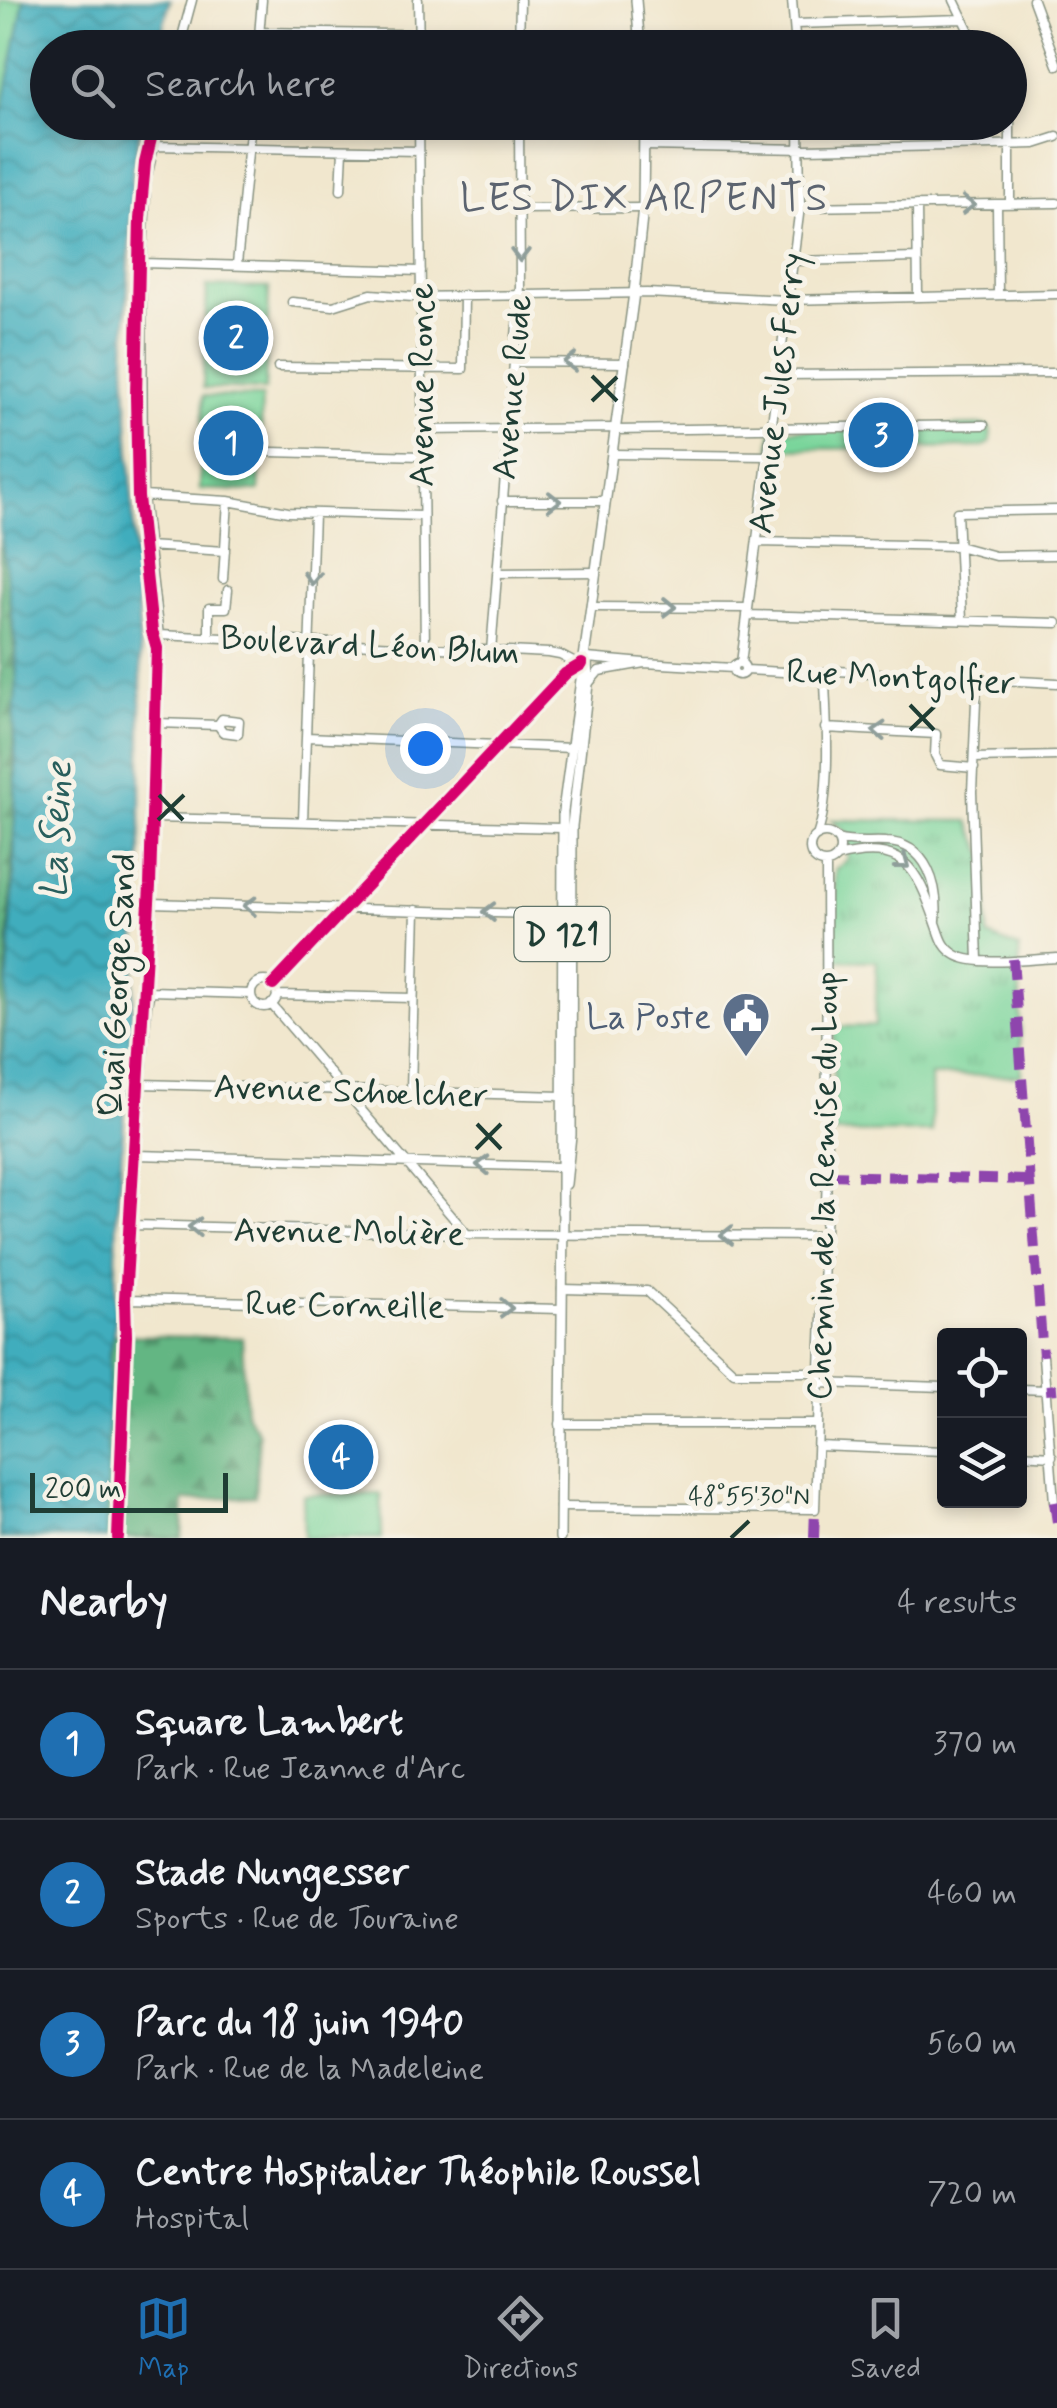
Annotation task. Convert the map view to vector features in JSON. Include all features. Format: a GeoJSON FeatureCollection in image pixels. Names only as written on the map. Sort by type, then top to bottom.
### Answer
{"type":"FeatureCollection","features":[{"type":"Feature","properties":{"kind":"main road"},"geometry":{"type":"LineString","coordinates":[[636,0],[638,30]]}},
{"type":"Feature","properties":{"kind":"main road","name":"D 121"},"geometry":{"type":"LineString","coordinates":[[560,1538],[562,828],[634,293],[643,208],[645,140]]}},
{"type":"Feature","properties":{"kind":"main road","name":"D 121"},"geometry":{"type":"LineString","coordinates":[[562,1212],[571,1135],[572,826],[588,684],[583,661]]}},
{"type":"Feature","properties":{"kind":"street"},"geometry":{"type":"LineString","coordinates":[[184,30],[192,0]]}},
{"type":"Feature","properties":{"kind":"street"},"geometry":{"type":"LineString","coordinates":[[259,30],[262,0]]}},
{"type":"Feature","properties":{"kind":"street"},"geometry":{"type":"LineString","coordinates":[[418,0],[418,30]]}},
{"type":"Feature","properties":{"kind":"street"},"geometry":{"type":"LineString","coordinates":[[519,30],[520,0]]}},
{"type":"Feature","properties":{"kind":"street"},"geometry":{"type":"LineString","coordinates":[[792,0],[794,30]]}},
{"type":"Feature","properties":{"kind":"street"},"geometry":{"type":"LineString","coordinates":[[954,0],[969,30]]}},
{"type":"Feature","properties":{"kind":"street"},"geometry":{"type":"LineString","coordinates":[[1034,0],[1057,64]]}},
{"type":"Feature","properties":{"kind":"street"},"geometry":{"type":"LineString","coordinates":[[794,24],[963,18]]}},
{"type":"Feature","properties":{"kind":"street"},"geometry":{"type":"LineString","coordinates":[[645,146],[1034,144],[1057,137]]}},
{"type":"Feature","properties":{"kind":"street","name":"Quai George Sand"},"geometry":{"type":"LineString","coordinates":[[126,1336],[150,992],[147,986],[157,722],[159,634],[143,496],[142,263],[154,140]]}},
{"type":"Feature","properties":{"kind":"street"},"geometry":{"type":"LineString","coordinates":[[237,264],[249,140]]}},
{"type":"Feature","properties":{"kind":"street","name":"Avenue Ronce"},"geometry":{"type":"LineString","coordinates":[[418,140],[425,648]]}},
{"type":"Feature","properties":{"kind":"street","name":"Avenue Rude"},"geometry":{"type":"LineString","coordinates":[[491,651],[520,294],[519,140]]}},
{"type":"Feature","properties":{"kind":"street","name":"Avenue Jules Ferry"},"geometry":{"type":"LineString","coordinates":[[740,667],[794,261],[800,207],[799,140]]}},
{"type":"Feature","properties":{"kind":"street"},"geometry":{"type":"LineString","coordinates":[[1010,143],[1010,204]]}},
{"type":"Feature","properties":{"kind":"street"},"geometry":{"type":"LineString","coordinates":[[153,146],[418,151]]}},
{"type":"Feature","properties":{"kind":"street"},"geometry":{"type":"LineString","coordinates":[[341,190],[343,150]]}},
{"type":"Feature","properties":{"kind":"street"},"geometry":{"type":"LineString","coordinates":[[800,207],[1057,202]]}},
{"type":"Feature","properties":{"kind":"street"},"geometry":{"type":"LineString","coordinates":[[997,204],[998,293]]}},
{"type":"Feature","properties":{"kind":"street"},"geometry":{"type":"LineString","coordinates":[[917,205],[918,295]]}},
{"type":"Feature","properties":{"kind":"street"},"geometry":{"type":"LineString","coordinates":[[520,208],[643,208]]}},
{"type":"Feature","properties":{"kind":"street"},"geometry":{"type":"LineString","coordinates":[[794,261],[917,258]]}},
{"type":"Feature","properties":{"kind":"street"},"geometry":{"type":"LineString","coordinates":[[142,263],[420,271]]}},
{"type":"Feature","properties":{"kind":"street"},"geometry":{"type":"LineString","coordinates":[[292,302],[333,306],[370,294],[398,297],[634,293],[788,300],[1057,294]]}},
{"type":"Feature","properties":{"kind":"street"},"geometry":{"type":"LineString","coordinates":[[278,367],[464,369],[464,295]]}},
{"type":"Feature","properties":{"kind":"street"},"geometry":{"type":"LineString","coordinates":[[514,362],[624,363]]}},
{"type":"Feature","properties":{"kind":"street"},"geometry":{"type":"LineString","coordinates":[[779,375],[1057,373]]}},
{"type":"Feature","properties":{"kind":"street"},"geometry":{"type":"LineString","coordinates":[[422,430],[772,430],[984,425]]}},
{"type":"Feature","properties":{"kind":"street"},"geometry":{"type":"LineString","coordinates":[[271,452],[422,456]]}},
{"type":"Feature","properties":{"kind":"street"},"geometry":{"type":"LineString","coordinates":[[612,454],[768,456]]}},
{"type":"Feature","properties":{"kind":"street"},"geometry":{"type":"LineString","coordinates":[[143,496],[228,500],[314,514],[422,516]]}},
{"type":"Feature","properties":{"kind":"street"},"geometry":{"type":"LineString","coordinates":[[223,578],[228,500]]}},
{"type":"Feature","properties":{"kind":"street"},"geometry":{"type":"LineString","coordinates":[[502,501],[606,501]]}},
{"type":"Feature","properties":{"kind":"street"},"geometry":{"type":"LineString","coordinates":[[962,620],[958,512],[1057,510]]}},
{"type":"Feature","properties":{"kind":"street"},"geometry":{"type":"LineString","coordinates":[[303,822],[314,514]]}},
{"type":"Feature","properties":{"kind":"street"},"geometry":{"type":"LineString","coordinates":[[757,542],[958,546],[995,556],[1057,555]]}},
{"type":"Feature","properties":{"kind":"street"},"geometry":{"type":"LineString","coordinates":[[147,546],[225,550]]}},
{"type":"Feature","properties":{"kind":"street"},"geometry":{"type":"LineString","coordinates":[[497,573],[596,572]]}},
{"type":"Feature","properties":{"kind":"street"},"geometry":{"type":"LineString","coordinates":[[209,636],[210,608],[226,608],[228,590]]}},
{"type":"Feature","properties":{"kind":"street"},"geometry":{"type":"LineString","coordinates":[[591,606],[1057,623]]}},
{"type":"Feature","properties":{"kind":"street","name":"Boulevard Léon Blum"},"geometry":{"type":"LineString","coordinates":[[159,634],[560,655],[583,661]]}},
{"type":"Feature","properties":{"kind":"street"},"geometry":{"type":"LineString","coordinates":[[560,655],[566,674]]}},
{"type":"Feature","properties":{"kind":"street"},"geometry":{"type":"LineString","coordinates":[[272,1004],[275,990],[347,907],[566,674],[583,661]]}},
{"type":"Feature","properties":{"kind":"street","name":"Rue Montgolfier"},"geometry":{"type":"LineString","coordinates":[[583,661],[1057,683]]}},
{"type":"Feature","properties":{"kind":"street","name":"Rue Montgolfier"},"geometry":{"type":"LineString","coordinates":[[588,684],[599,671],[644,662]]}},
{"type":"Feature","properties":{"kind":"street"},"geometry":{"type":"LineString","coordinates":[[820,674],[825,683],[824,810],[818,836],[811,844],[811,852],[818,861],[826,863],[837,857],[884,852],[901,858],[917,874],[946,947],[963,958],[1057,958]]}},
{"type":"Feature","properties":{"kind":"street"},"geometry":{"type":"LineString","coordinates":[[977,679],[974,768],[978,960]]}},
{"type":"Feature","properties":{"kind":"street"},"geometry":{"type":"LineString","coordinates":[[157,722],[218,726]]}},
{"type":"Feature","properties":{"kind":"street"},"geometry":{"type":"LineString","coordinates":[[825,728],[936,734],[937,762],[974,768]]}},
{"type":"Feature","properties":{"kind":"street"},"geometry":{"type":"LineString","coordinates":[[307,736],[572,748]]}},
{"type":"Feature","properties":{"kind":"street"},"geometry":{"type":"LineString","coordinates":[[974,758],[1057,756]]}},
{"type":"Feature","properties":{"kind":"street"},"geometry":{"type":"LineString","coordinates":[[824,810],[840,848],[837,857]]}},
{"type":"Feature","properties":{"kind":"street"},"geometry":{"type":"LineString","coordinates":[[154,818],[562,828]]}},
{"type":"Feature","properties":{"kind":"street"},"geometry":{"type":"LineString","coordinates":[[818,836],[857,843],[894,842],[917,854],[934,882],[936,922]]}},
{"type":"Feature","properties":{"kind":"street","name":"Chemin de la Remise du Loup"},"geometry":{"type":"LineString","coordinates":[[560,1507],[815,1509],[827,1175],[826,863]]}},
{"type":"Feature","properties":{"kind":"street"},"geometry":{"type":"LineString","coordinates":[[151,903],[562,914]]}},
{"type":"Feature","properties":{"kind":"street"},"geometry":{"type":"LineString","coordinates":[[412,1090],[416,910]]}},
{"type":"Feature","properties":{"kind":"street"},"geometry":{"type":"LineString","coordinates":[[251,994],[260,982],[275,990],[413,998]]}},
{"type":"Feature","properties":{"kind":"street"},"geometry":{"type":"LineString","coordinates":[[150,992],[251,994]]}},
{"type":"Feature","properties":{"kind":"street"},"geometry":{"type":"LineString","coordinates":[[251,994],[257,1005],[272,1004]]}},
{"type":"Feature","properties":{"kind":"street"},"geometry":{"type":"LineString","coordinates":[[272,1004],[467,1234]]}},
{"type":"Feature","properties":{"kind":"street","name":"Avenue Schœlcher"},"geometry":{"type":"LineString","coordinates":[[141,1084],[562,1096]]}},
{"type":"Feature","properties":{"kind":"street"},"geometry":{"type":"LineString","coordinates":[[136,1155],[560,1167]]}},
{"type":"Feature","properties":{"kind":"street","name":"Avenue Molière"},"geometry":{"type":"LineString","coordinates":[[136,1225],[467,1234],[824,1236]]}},
{"type":"Feature","properties":{"kind":"street"},"geometry":{"type":"LineString","coordinates":[[562,1290],[647,1291],[734,1372],[820,1372]]}},
{"type":"Feature","properties":{"kind":"street","name":"Rue Corneille"},"geometry":{"type":"LineString","coordinates":[[128,1299],[561,1310]]}},
{"type":"Feature","properties":{"kind":"street"},"geometry":{"type":"LineString","coordinates":[[1043,1356],[1054,1502]]}},
{"type":"Feature","properties":{"kind":"street"},"geometry":{"type":"LineString","coordinates":[[819,1383],[937,1387]]}},
{"type":"Feature","properties":{"kind":"street"},"geometry":{"type":"LineString","coordinates":[[1027,1389],[1046,1390]]}},
{"type":"Feature","properties":{"kind":"street"},"geometry":{"type":"LineString","coordinates":[[560,1424],[818,1424]]}},
{"type":"Feature","properties":{"kind":"street"},"geometry":{"type":"LineString","coordinates":[[818,1446],[937,1452]]}},
{"type":"Feature","properties":{"kind":"street"},"geometry":{"type":"LineString","coordinates":[[1027,1454],[1052,1456]]}},
{"type":"Feature","properties":{"kind":"green space"},"geometry":{"type":"Polygon","coordinates":[[[0,0],[24,0],[0,122],[0,0]]]}},
{"type":"Feature","properties":{"kind":"green space"},"geometry":{"type":"Polygon","coordinates":[[[207,286],[269,288],[265,390],[203,388],[207,286]]]}},
{"type":"Feature","properties":{"kind":"green space"},"geometry":{"type":"Polygon","coordinates":[[[203,396],[262,397],[259,491],[200,489],[203,396]]]}},
{"type":"Feature","properties":{"kind":"green space"},"geometry":{"type":"Polygon","coordinates":[[[984,425],[990,428],[991,442],[984,447],[770,449],[772,430],[984,425]]]}},
{"type":"Feature","properties":{"kind":"green space"},"geometry":{"type":"Polygon","coordinates":[[[4,538],[17,681],[13,723],[15,811],[0,1098],[0,539],[4,538]]]}},
{"type":"Feature","properties":{"kind":"green space"},"geometry":{"type":"Polygon","coordinates":[[[831,820],[969,821],[987,860],[988,936],[1019,948],[1021,1075],[931,1076],[932,1132],[833,1133],[834,1027],[875,1026],[877,961],[834,960],[835,870],[848,859],[847,833],[831,820]]]}},
{"type":"Feature","properties":{"kind":"green space"},"geometry":{"type":"Polygon","coordinates":[[[113,1335],[242,1338],[246,1414],[259,1433],[255,1496],[184,1501],[182,1538],[106,1538],[109,1353],[113,1335]]]}},
{"type":"Feature","properties":{"kind":"green space"},"geometry":{"type":"Polygon","coordinates":[[[381,1494],[382,1538],[304,1538],[303,1495],[381,1494]]]}},
{"type":"Feature","properties":{"kind":"water","name":"La Seine"},"geometry":{"type":"Polygon","coordinates":[[[24,0],[170,0],[162,30],[30,30],[30,140],[138,140],[133,166],[125,360],[141,669],[141,852],[117,1214],[115,1325],[109,1353],[106,1538],[0,1538],[0,1098],[14,878],[13,723],[17,681],[0,528],[0,122],[24,0]]]}},
{"type":"Feature","properties":{"kind":"marked path"},"geometry":{"type":"LineString","coordinates":[[1013,959],[1043,1356]]}},
{"type":"Feature","properties":{"kind":"marked path"},"geometry":{"type":"LineString","coordinates":[[827,1175],[1029,1180]]}},
{"type":"Feature","properties":{"kind":"marked path"},"geometry":{"type":"LineString","coordinates":[[1046,1390],[1057,1389]]}},
{"type":"Feature","properties":{"kind":"marked path"},"geometry":{"type":"LineString","coordinates":[[1054,1502],[1057,1522]]}},
{"type":"Feature","properties":{"kind":"marked path"},"geometry":{"type":"LineString","coordinates":[[814,1538],[815,1509]]}},
{"type":"Feature","properties":{"kind":"cycle path"},"geometry":{"type":"LineString","coordinates":[[118,1538],[125,1299],[150,886],[157,648],[138,497],[136,397],[140,219],[151,140]]}},
{"type":"Feature","properties":{"kind":"cycle path"},"geometry":{"type":"LineString","coordinates":[[273,985],[565,674],[582,664]]}},
{"type":"Feature","properties":{"kind":"place","name":"Stade Nungesser"},"geometry":{"type":"Point","coordinates":[236,338]}},
{"type":"Feature","properties":{"kind":"place","name":"Parc du 18 juin 1940"},"geometry":{"type":"Point","coordinates":[881,435]}},
{"type":"Feature","properties":{"kind":"place","name":"Square Lambert"},"geometry":{"type":"Point","coordinates":[231,443]}},
{"type":"Feature","properties":{"kind":"place","name":"La Poste"},"geometry":{"type":"Point","coordinates":[746,1058]}},
{"type":"Feature","properties":{"kind":"place","name":"Centre Hospitalier Théophile Roussel"},"geometry":{"type":"Point","coordinates":[341,1457]}},
{"type":"Feature","properties":{"kind":"district","name":"LES DIX ARPENTS"},"geometry":{"type":"Point","coordinates":[645,196]}}]}
